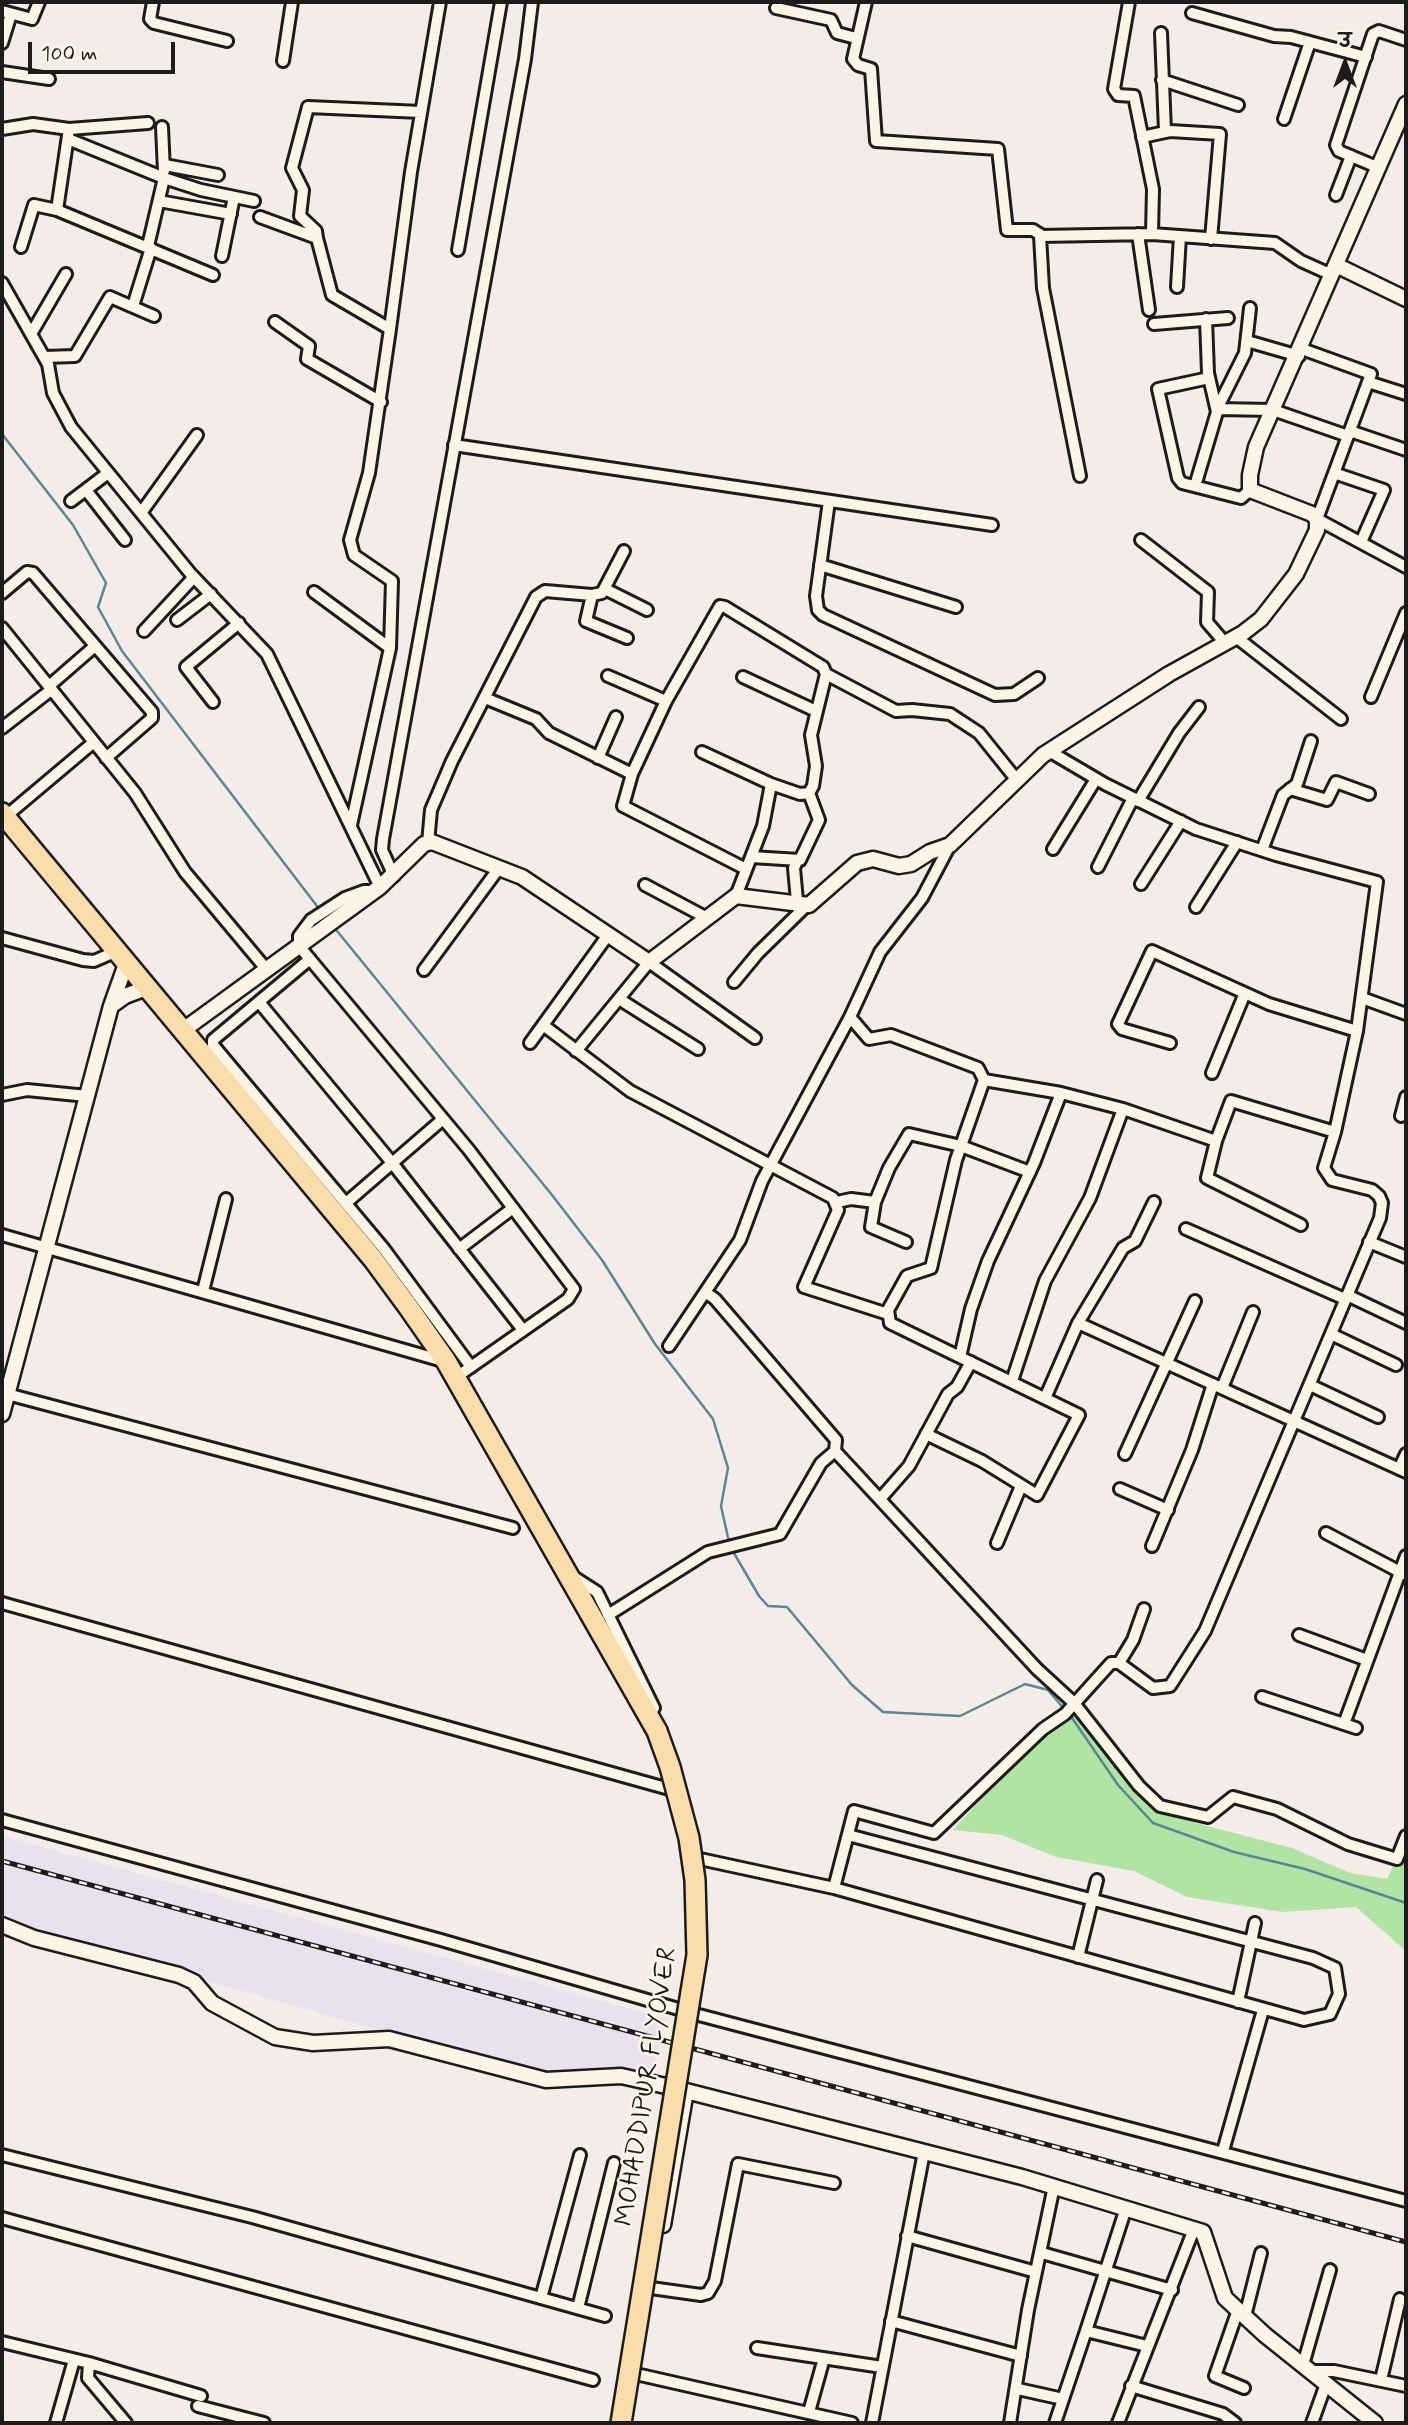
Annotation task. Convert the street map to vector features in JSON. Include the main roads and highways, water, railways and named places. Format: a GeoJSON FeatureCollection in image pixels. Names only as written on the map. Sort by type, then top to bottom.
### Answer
{"type":"FeatureCollection","features":[{"type":"Feature","properties":{"kind":"highway","name":"MOHADDIPUR FLYOVER"},"geometry":{"type":"LineString","coordinates":[[3,815],[182,1031],[271,1126],[458,1369],[654,1724],[670,1767],[689,1838],[698,1919],[698,1955],[621,2423]]}},
{"type":"Feature","properties":{"kind":"waterway"},"geometry":{"type":"LineString","coordinates":[[2,434],[73,525],[106,583],[98,607],[122,651],[320,910]]}},
{"type":"Feature","properties":{"kind":"waterway"},"geometry":{"type":"LineString","coordinates":[[333,926],[552,1195],[602,1260],[655,1344],[713,1419],[728,1468],[721,1506],[729,1542]]}},
{"type":"Feature","properties":{"kind":"waterway"},"geometry":{"type":"LineString","coordinates":[[731,1548],[759,1596],[768,1606],[787,1607],[852,1685],[883,1712],[960,1716],[1025,1684],[1048,1690],[1065,1710]]}},
{"type":"Feature","properties":{"kind":"waterway"},"geometry":{"type":"LineString","coordinates":[[1070,1715],[1118,1785],[1153,1823],[1234,1852],[1305,1869],[1406,1903]]}},
{"type":"Feature","properties":{"kind":"railway"},"geometry":{"type":"LineString","coordinates":[[2,1861],[1406,2242]]}}]}
